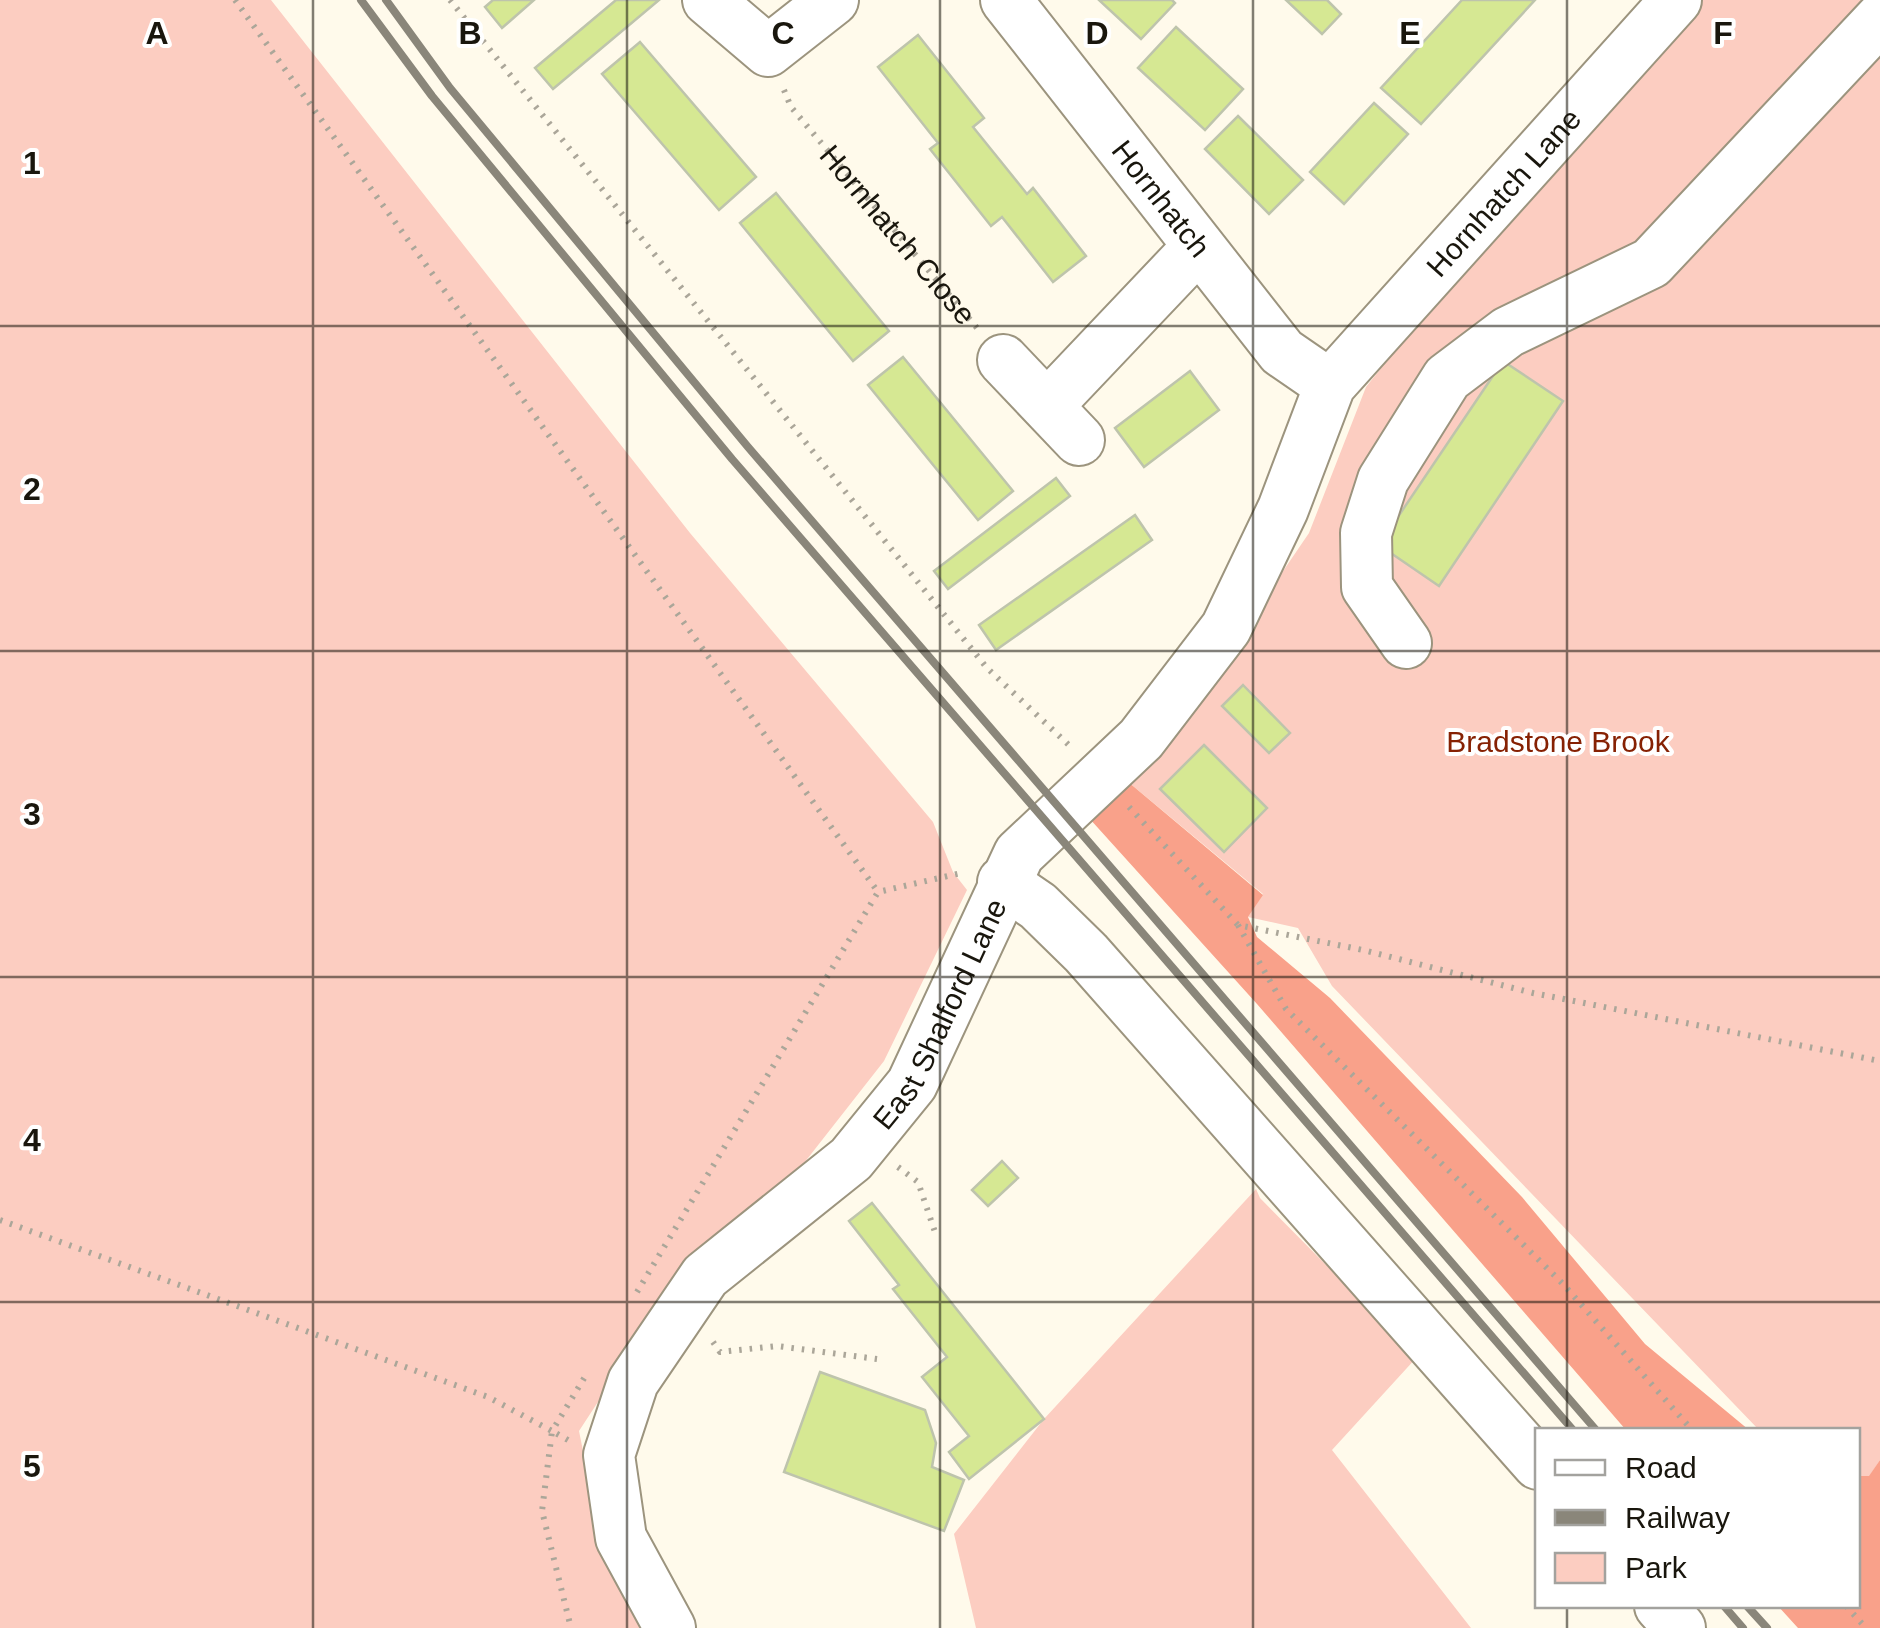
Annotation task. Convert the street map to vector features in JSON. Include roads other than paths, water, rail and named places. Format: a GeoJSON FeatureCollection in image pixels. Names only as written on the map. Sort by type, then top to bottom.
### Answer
{"type":"FeatureCollection","features":[{"type":"Feature","properties":{"kind":"street"},"geometry":{"type":"LineString","coordinates":[[708,0],[768,51],[833,0]]}},
{"type":"Feature","properties":{"kind":"street","name":"Hornhatch"},"geometry":{"type":"LineString","coordinates":[[1006,0],[1282,352],[1330,386]]}},
{"type":"Feature","properties":{"kind":"street","name":"Hornhatch Lane"},"geometry":{"type":"LineString","coordinates":[[1330,386],[1676,0]]}},
{"type":"Feature","properties":{"kind":"street"},"geometry":{"type":"LineString","coordinates":[[1406,642],[1367,587],[1366,534],[1383,480],[1447,378],[1508,332],[1651,263],[1880,19]]}},
{"type":"Feature","properties":{"kind":"street"},"geometry":{"type":"LineString","coordinates":[[1003,360],[1064,422],[1198,247]]}},
{"type":"Feature","properties":{"kind":"street","name":"East Shalford Lane"},"geometry":{"type":"LineString","coordinates":[[670,1628],[621,1538],[608,1455],[633,1382],[705,1276],[851,1159],[912,1084],[1019,854],[1142,739],[1226,628],[1283,509],[1330,386]]}},
{"type":"Feature","properties":{"kind":"street"},"geometry":{"type":"LineString","coordinates":[[1003,882],[1038,906],[1109,977],[1535,1461]]}},
{"type":"Feature","properties":{"kind":"street"},"geometry":{"type":"LineString","coordinates":[[1662,1608],[1680,1628]]}},
{"type":"Feature","properties":{"kind":"railway"},"geometry":{"type":"LineString","coordinates":[[361,0],[432,96],[732,459],[1571,1428]]}},
{"type":"Feature","properties":{"kind":"railway"},"geometry":{"type":"LineString","coordinates":[[386,0],[450,88],[748,447],[1594,1428]]}},
{"type":"Feature","properties":{"kind":"railway"},"geometry":{"type":"LineString","coordinates":[[1726,1608],[1743,1628]]}},
{"type":"Feature","properties":{"kind":"railway"},"geometry":{"type":"LineString","coordinates":[[1749,1608],[1767,1628]]}},
{"type":"Feature","properties":{"kind":"park label","name":"Bradstone Brook"},"geometry":{"type":"Point","coordinates":[1558,741]}}]}
